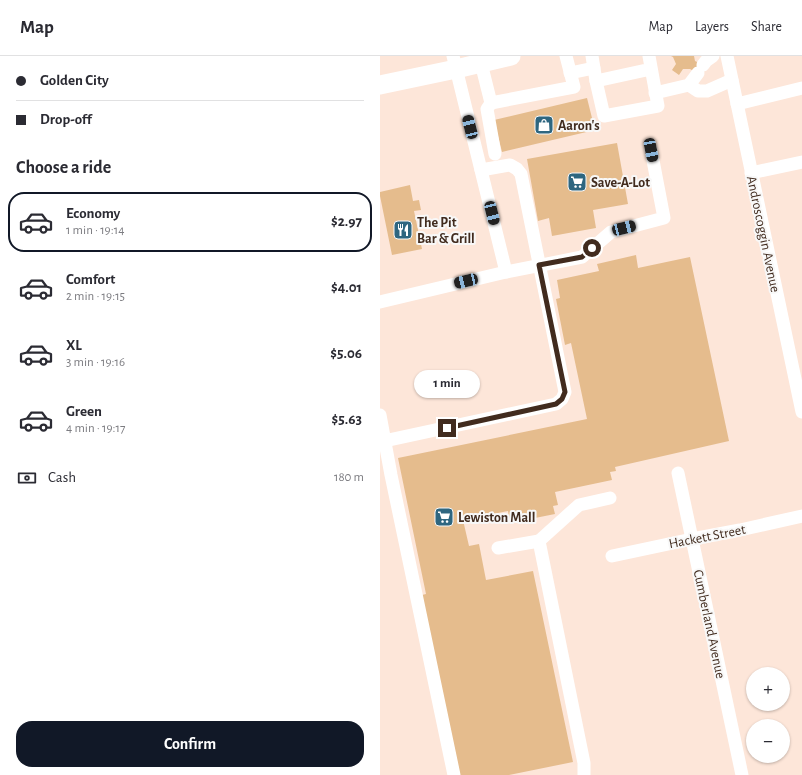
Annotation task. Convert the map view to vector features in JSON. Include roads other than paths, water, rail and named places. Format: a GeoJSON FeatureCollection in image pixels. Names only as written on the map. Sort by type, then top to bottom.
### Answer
{"type":"FeatureCollection","features":[{"type":"Feature","properties":{"kind":"highway"},"geometry":{"type":"LineString","coordinates":[[380,85],[455,63],[481,63],[511,56]]}},
{"type":"Feature","properties":{"kind":"street"},"geometry":{"type":"LineString","coordinates":[[495,154],[487,109],[491,103],[574,87],[566,56]]}},
{"type":"Feature","properties":{"kind":"street"},"geometry":{"type":"LineString","coordinates":[[655,93],[689,85],[706,61],[713,56]]}},
{"type":"Feature","properties":{"kind":"street","name":"Androscoggin Avenue"},"geometry":{"type":"LineString","coordinates":[[726,56],[802,412]]}},
{"type":"Feature","properties":{"kind":"street"},"geometry":{"type":"LineString","coordinates":[[570,73],[594,68],[650,62],[658,106],[604,116],[594,68]]}},
{"type":"Feature","properties":{"kind":"street"},"geometry":{"type":"LineString","coordinates":[[455,63],[506,272]]}},
{"type":"Feature","properties":{"kind":"street"},"geometry":{"type":"LineString","coordinates":[[481,63],[491,103]]}},
{"type":"Feature","properties":{"kind":"street"},"geometry":{"type":"LineString","coordinates":[[689,85],[698,91],[707,91],[732,80]]}},
{"type":"Feature","properties":{"kind":"street"},"geometry":{"type":"LineString","coordinates":[[737,104],[802,88]]}},
{"type":"Feature","properties":{"kind":"street"},"geometry":{"type":"LineString","coordinates":[[380,302],[506,272],[582,257],[611,232],[664,218],[651,150]]}},
{"type":"Feature","properties":{"kind":"street"},"geometry":{"type":"LineString","coordinates":[[752,173],[802,162]]}},
{"type":"Feature","properties":{"kind":"street"},"geometry":{"type":"LineString","coordinates":[[383,442],[556,404],[562,399],[565,392],[522,174],[510,165],[481,170]]}},
{"type":"Feature","properties":{"kind":"street"},"geometry":{"type":"LineString","coordinates":[[380,415],[383,442],[454,775]]}},
{"type":"Feature","properties":{"kind":"street","name":"Cumberland Avenue"},"geometry":{"type":"LineString","coordinates":[[678,473],[742,775]]}},
{"type":"Feature","properties":{"kind":"street"},"geometry":{"type":"LineString","coordinates":[[498,548],[539,541],[579,505],[610,498]]}},
{"type":"Feature","properties":{"kind":"street","name":"Hackett Street"},"geometry":{"type":"LineString","coordinates":[[612,556],[802,516]]}},
{"type":"Feature","properties":{"kind":"street"},"geometry":{"type":"LineString","coordinates":[[539,541],[584,763],[584,775]]}},
{"type":"Feature","properties":{"kind":"place","name":"Aaron's"},"geometry":{"type":"Point","coordinates":[544,125]}},
{"type":"Feature","properties":{"kind":"place","name":"Save-A-Lot"},"geometry":{"type":"Point","coordinates":[577,182]}},
{"type":"Feature","properties":{"kind":"place","name":"The Pit Bar & Grill"},"geometry":{"type":"Point","coordinates":[403,230]}},
{"type":"Feature","properties":{"kind":"place","name":"Lewiston Mall"},"geometry":{"type":"Point","coordinates":[444,517]}}]}
